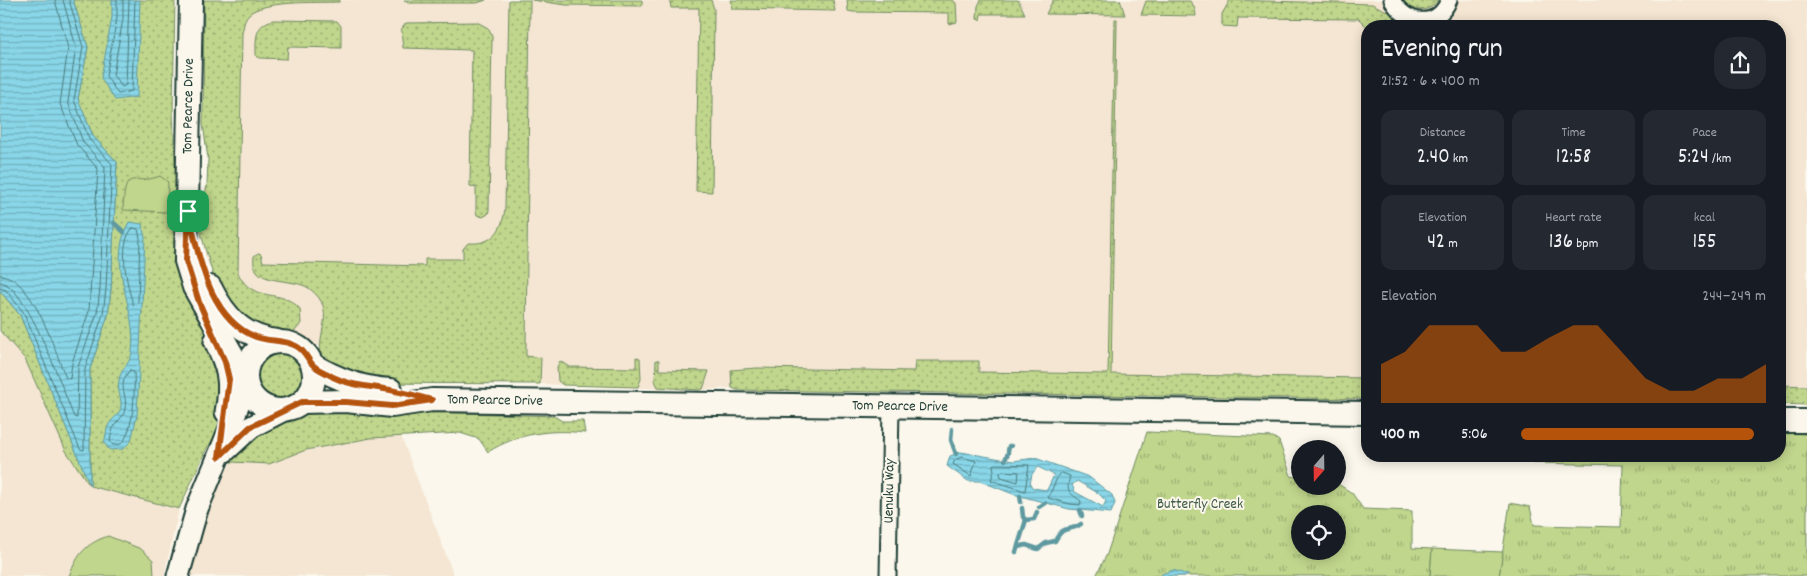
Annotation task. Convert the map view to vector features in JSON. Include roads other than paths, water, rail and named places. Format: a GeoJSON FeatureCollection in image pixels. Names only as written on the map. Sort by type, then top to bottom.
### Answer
{"type":"FeatureCollection","features":[{"type":"Feature","properties":{"kind":"main road","name":"Tom Pearce Drive"},"geometry":{"type":"LineString","coordinates":[[191,0],[188,211],[185,252],[194,287],[246,380]]}},
{"type":"Feature","properties":{"kind":"main road","name":"Tom Pearce Drive"},"geometry":{"type":"LineString","coordinates":[[188,211],[205,274],[223,311],[246,332],[265,340],[277,341]]}},
{"type":"Feature","properties":{"kind":"main road"},"geometry":{"type":"LineString","coordinates":[[277,341],[288,342],[306,354],[313,365],[314,376],[312,388],[294,406],[275,410],[264,406],[252,395],[246,380],[246,368],[257,350],[277,341]]}},
{"type":"Feature","properties":{"kind":"main road","name":"Tom Pearce Drive"},"geometry":{"type":"LineString","coordinates":[[313,365],[346,383],[372,389],[393,390],[432,400]]}},
{"type":"Feature","properties":{"kind":"main road","name":"Tom Pearce Drive"},"geometry":{"type":"LineString","coordinates":[[294,406],[346,402],[392,406],[432,400],[1361,413]]}},
{"type":"Feature","properties":{"kind":"main road"},"geometry":{"type":"LineString","coordinates":[[1786,421],[1807,421]]}},
{"type":"Feature","properties":{"kind":"street"},"geometry":{"type":"LineString","coordinates":[[1392,0],[1407,20]]}},
{"type":"Feature","properties":{"kind":"street"},"geometry":{"type":"LineString","coordinates":[[1434,20],[1448,2],[1464,0]]}},
{"type":"Feature","properties":{"kind":"street"},"geometry":{"type":"LineString","coordinates":[[194,287],[225,362],[229,379],[219,457]]}},
{"type":"Feature","properties":{"kind":"street"},"geometry":{"type":"LineString","coordinates":[[178,576],[197,509],[219,457],[246,380]]}},
{"type":"Feature","properties":{"kind":"street"},"geometry":{"type":"LineString","coordinates":[[219,457],[250,427],[294,406]]}},
{"type":"Feature","properties":{"kind":"street","name":"Uenuku Way"},"geometry":{"type":"LineString","coordinates":[[888,576],[891,407]]}},
{"type":"Feature","properties":{"kind":"water"},"geometry":{"type":"Polygon","coordinates":[[[0,0],[73,0],[88,47],[78,99],[93,136],[117,162],[108,315],[90,369],[90,486],[20,315],[0,291],[0,0]]]}},
{"type":"Feature","properties":{"kind":"water"},"geometry":{"type":"Polygon","coordinates":[[[112,0],[140,0],[137,97],[115,100],[101,78],[112,17],[112,0]]]}},
{"type":"Feature","properties":{"kind":"water"},"geometry":{"type":"Polygon","coordinates":[[[129,222],[142,224],[145,238],[137,415],[131,441],[123,449],[110,450],[104,443],[109,424],[121,408],[119,381],[132,352],[133,335],[121,271],[120,255],[122,239],[129,222]]]}},
{"type":"Feature","properties":{"kind":"water"},"geometry":{"type":"Polygon","coordinates":[[[961,452],[1013,461],[1035,458],[1089,477],[1112,495],[1115,503],[1111,513],[1069,509],[1013,494],[980,481],[968,481],[947,466],[950,456],[961,452]],[[1038,467],[1032,474],[1030,484],[1033,488],[1047,490],[1054,475],[1038,467]],[[1077,481],[1072,485],[1075,492],[1103,507],[1106,501],[1098,493],[1077,481]]]}},
{"type":"Feature","properties":{"kind":"water"},"geometry":{"type":"Polygon","coordinates":[[[1173,570],[1188,575],[1188,576],[1161,576],[1173,570]]]}},
{"type":"Feature","properties":{"kind":"waterway"},"geometry":{"type":"LineString","coordinates":[[114,223],[124,232]]}},
{"type":"Feature","properties":{"kind":"waterway"},"geometry":{"type":"LineString","coordinates":[[952,429],[951,440],[956,454]]}},
{"type":"Feature","properties":{"kind":"waterway"},"geometry":{"type":"LineString","coordinates":[[1008,451],[1009,446],[1011,446]]}},
{"type":"Feature","properties":{"kind":"waterway"},"geometry":{"type":"LineString","coordinates":[[1005,460],[1008,453]]}},
{"type":"Feature","properties":{"kind":"waterway"},"geometry":{"type":"LineString","coordinates":[[1020,496],[1021,502]]}},
{"type":"Feature","properties":{"kind":"waterway"},"geometry":{"type":"LineString","coordinates":[[1039,507],[1045,503]]}},
{"type":"Feature","properties":{"kind":"waterway"},"geometry":{"type":"LineString","coordinates":[[1016,552],[1026,520],[1023,517],[1022,508]]}},
{"type":"Feature","properties":{"kind":"waterway"},"geometry":{"type":"LineString","coordinates":[[1080,510],[1082,516]]}},
{"type":"Feature","properties":{"kind":"waterway"},"geometry":{"type":"LineString","coordinates":[[1026,520],[1034,519],[1037,512]]}},
{"type":"Feature","properties":{"kind":"waterway"},"geometry":{"type":"LineString","coordinates":[[1018,547],[1026,545],[1038,549],[1046,543],[1055,541],[1064,530],[1081,524]]}},
{"type":"Feature","properties":{"kind":"park label","name":"Butterfly Creek"},"geometry":{"type":"Point","coordinates":[1200,505]}}]}
